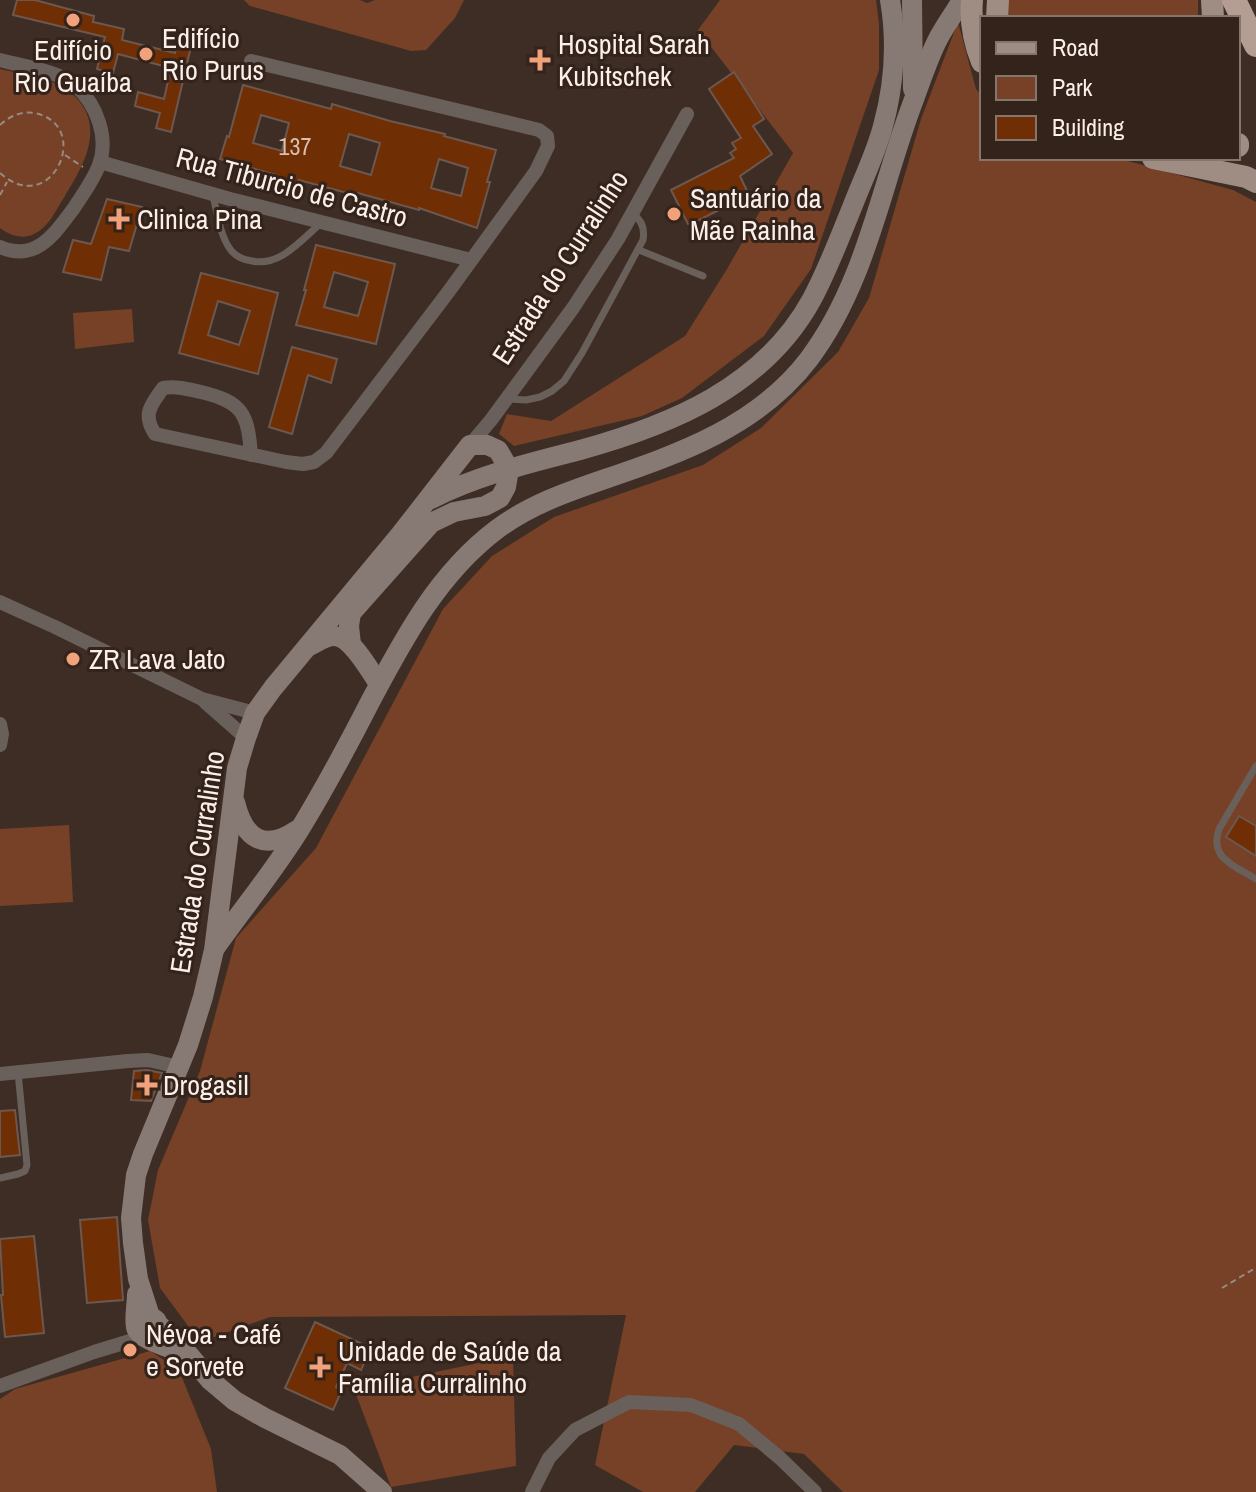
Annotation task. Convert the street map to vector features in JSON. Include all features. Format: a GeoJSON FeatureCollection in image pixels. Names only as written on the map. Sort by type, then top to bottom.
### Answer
{"type":"FeatureCollection","features":[{"type":"Feature","properties":{"kind":"highway"},"geometry":{"type":"LineString","coordinates":[[1234,0],[1256,45]]}},
{"type":"Feature","properties":{"kind":"main road"},"geometry":{"type":"LineString","coordinates":[[972,0],[974,43],[980,57]]}},
{"type":"Feature","properties":{"kind":"main road"},"geometry":{"type":"LineString","coordinates":[[1163,160],[1246,177],[1256,182]]}},
{"type":"Feature","properties":{"kind":"street"},"geometry":{"type":"LineString","coordinates":[[424,502],[452,488],[509,469],[606,443],[658,425],[689,412],[737,384],[759,365],[796,324],[811,302],[872,159],[883,125],[891,81],[893,42],[890,0]]}},
{"type":"Feature","properties":{"kind":"street"},"geometry":{"type":"LineString","coordinates":[[912,0],[913,101]]}},
{"type":"Feature","properties":{"kind":"street"},"geometry":{"type":"LineString","coordinates":[[214,950],[301,828],[408,633],[444,580],[461,561],[497,530],[532,507],[713,437],[754,412],[808,360],[854,280],[877,219],[913,101],[937,41],[962,0]]}},
{"type":"Feature","properties":{"kind":"street"},"geometry":{"type":"LineString","coordinates":[[0,60],[55,75],[73,84],[86,96],[96,113],[102,135],[100,162],[88,187],[51,238],[22,252],[0,247]]}},
{"type":"Feature","properties":{"kind":"street"},"geometry":{"type":"LineString","coordinates":[[251,61],[539,130],[547,136],[548,146],[536,171],[471,260],[326,453],[314,462],[303,464],[251,455],[155,434],[149,424],[149,408],[163,388],[176,386],[221,397],[234,403],[243,414],[248,427],[251,455]]}},
{"type":"Feature","properties":{"kind":"street","name":"Estrada do Curralinho"},"geometry":{"type":"LineString","coordinates":[[144,1328],[133,1243],[132,1196],[143,1154],[179,1067],[203,997],[214,950],[237,768],[255,713],[305,647],[346,601],[491,420],[573,308],[633,214],[687,114]]}},
{"type":"Feature","properties":{"kind":"street","name":"Rua Tiburcio de Castro"},"geometry":{"type":"LineString","coordinates":[[100,162],[471,260]]}},
{"type":"Feature","properties":{"kind":"street"},"geometry":{"type":"LineString","coordinates":[[351,644],[351,613],[431,523],[454,512],[485,506],[500,498],[506,487],[509,469],[493,439],[491,420]]}},
{"type":"Feature","properties":{"kind":"street"},"geometry":{"type":"LineString","coordinates":[[470,445],[487,445],[498,450]]}},
{"type":"Feature","properties":{"kind":"street"},"geometry":{"type":"LineString","coordinates":[[0,602],[202,699],[255,713]]}},
{"type":"Feature","properties":{"kind":"street"},"geometry":{"type":"LineString","coordinates":[[305,647],[335,636],[343,638],[351,644],[379,684]]}},
{"type":"Feature","properties":{"kind":"street"},"geometry":{"type":"LineString","coordinates":[[202,699],[246,738]]}},
{"type":"Feature","properties":{"kind":"street"},"geometry":{"type":"LineString","coordinates":[[0,724],[0,745]]}},
{"type":"Feature","properties":{"kind":"street"},"geometry":{"type":"LineString","coordinates":[[233,794],[240,821],[253,835],[274,842],[301,828]]}},
{"type":"Feature","properties":{"kind":"street"},"geometry":{"type":"LineString","coordinates":[[0,1074],[148,1060],[179,1067]]}},
{"type":"Feature","properties":{"kind":"street"},"geometry":{"type":"LineString","coordinates":[[0,1386],[94,1352],[144,1328],[189,1355],[210,1380],[235,1401],[340,1455],[382,1492]]}},
{"type":"Feature","properties":{"kind":"street"},"geometry":{"type":"LineString","coordinates":[[532,1492],[549,1458],[575,1430],[629,1402],[691,1405],[739,1424],[815,1492]]}},
{"type":"Feature","properties":{"kind":"lane"},"geometry":{"type":"LineString","coordinates":[[212,194],[230,249],[247,261],[261,263],[275,260],[322,222]]}},
{"type":"Feature","properties":{"kind":"lane"},"geometry":{"type":"LineString","coordinates":[[506,399],[540,397],[564,381],[573,369],[639,250],[644,232],[642,223],[633,214]]}},
{"type":"Feature","properties":{"kind":"lane"},"geometry":{"type":"LineString","coordinates":[[639,250],[703,276]]}},
{"type":"Feature","properties":{"kind":"lane"},"geometry":{"type":"LineString","coordinates":[[1256,766],[1219,829],[1216,845],[1224,860],[1256,879]]}},
{"type":"Feature","properties":{"kind":"lane"},"geometry":{"type":"LineString","coordinates":[[0,1178],[25,1171],[27,1165],[18,1072]]}},
{"type":"Feature","properties":{"kind":"path"},"geometry":{"type":"LineString","coordinates":[[0,125],[18,114],[30,112],[41,115],[52,121],[59,131],[64,154],[53,176],[43,183],[19,185],[0,173]]}},
{"type":"Feature","properties":{"kind":"path"},"geometry":{"type":"LineString","coordinates":[[64,154],[83,167]]}},
{"type":"Feature","properties":{"kind":"path"},"geometry":{"type":"LineString","coordinates":[[0,195],[8,180]]}},
{"type":"Feature","properties":{"kind":"path"},"geometry":{"type":"LineString","coordinates":[[1222,1288],[1252,1270],[1256,1271]]}},
{"type":"Feature","properties":{"kind":"green space"},"geometry":{"type":"Polygon","coordinates":[[[244,0],[360,0],[367,3],[375,0],[464,0],[455,18],[426,50],[411,51],[250,6],[244,0]]]}},
{"type":"Feature","properties":{"kind":"green space"},"geometry":{"type":"Polygon","coordinates":[[[720,0],[876,0],[879,70],[811,269],[764,336],[682,398],[642,416],[514,446],[499,434],[507,414],[551,421],[685,336],[793,153],[698,30],[720,0]]]}},
{"type":"Feature","properties":{"kind":"green space"},"geometry":{"type":"Polygon","coordinates":[[[1007,0],[1198,0],[1198,16],[1006,16],[1007,0]]]}},
{"type":"Feature","properties":{"kind":"green space"},"geometry":{"type":"Polygon","coordinates":[[[958,22],[976,89],[980,94],[980,160],[1124,160],[1233,190],[1256,202],[1256,1492],[843,1492],[804,1454],[734,1445],[695,1492],[643,1492],[595,1465],[626,1315],[270,1317],[200,1342],[160,1288],[148,1220],[158,1170],[200,1071],[236,938],[316,848],[443,609],[492,556],[554,517],[703,465],[761,428],[838,352],[869,298],[921,119],[958,22]]]}},
{"type":"Feature","properties":{"kind":"green space"},"geometry":{"type":"Polygon","coordinates":[[[0,69],[65,88],[79,100],[87,113],[90,127],[86,154],[73,182],[48,223],[25,237],[12,235],[0,228],[0,69]]]}},
{"type":"Feature","properties":{"kind":"green space"},"geometry":{"type":"Polygon","coordinates":[[[132,309],[134,342],[75,349],[73,313],[132,309]]]}},
{"type":"Feature","properties":{"kind":"green space"},"geometry":{"type":"Polygon","coordinates":[[[69,825],[73,902],[0,906],[0,829],[69,825]]]}},
{"type":"Feature","properties":{"kind":"green space"},"geometry":{"type":"Polygon","coordinates":[[[150,1351],[179,1370],[211,1449],[217,1492],[0,1492],[0,1399],[15,1389],[150,1351]]]}},
{"type":"Feature","properties":{"kind":"green space"},"geometry":{"type":"Polygon","coordinates":[[[513,1356],[516,1466],[391,1487],[354,1389],[513,1356]]]}},
{"type":"Feature","properties":{"kind":"building"},"geometry":{"type":"Polygon","coordinates":[[[17,0],[35,0],[94,16],[93,22],[124,29],[122,40],[175,53],[180,33],[193,38],[171,132],[156,128],[160,113],[135,106],[138,92],[164,99],[171,68],[118,54],[113,73],[97,69],[105,37],[13,15],[17,0]]]}},
{"type":"Feature","properties":{"kind":"building"},"geometry":{"type":"Polygon","coordinates":[[[734,72],[764,119],[753,126],[772,154],[740,176],[749,195],[688,224],[671,190],[734,158],[730,153],[736,149],[732,143],[741,138],[709,89],[734,72]]]}},
{"type":"Feature","properties":{"kind":"building"},"geometry":{"type":"Polygon","coordinates":[[[243,85],[331,109],[332,104],[496,150],[477,228],[419,208],[358,193],[358,196],[299,180],[298,185],[275,178],[276,175],[220,159],[243,85]],[[261,115],[253,143],[282,151],[289,123],[261,115]],[[349,134],[340,166],[371,175],[380,143],[349,134]],[[439,159],[431,188],[461,196],[468,168],[439,159]]]}},
{"type":"Feature","properties":{"kind":"building"},"geometry":{"type":"Polygon","coordinates":[[[107,199],[142,207],[129,251],[109,247],[101,280],[63,272],[73,240],[91,244],[107,199]]]}},
{"type":"Feature","properties":{"kind":"building"},"geometry":{"type":"Polygon","coordinates":[[[316,245],[395,264],[376,344],[296,325],[316,245]],[[334,272],[324,307],[358,316],[368,282],[334,272]]]}},
{"type":"Feature","properties":{"kind":"building"},"geometry":{"type":"Polygon","coordinates":[[[201,273],[278,293],[258,374],[179,353],[201,273]],[[218,301],[208,335],[239,345],[250,311],[218,301]]]}},
{"type":"Feature","properties":{"kind":"building"},"geometry":{"type":"Polygon","coordinates":[[[292,347],[337,359],[331,383],[308,375],[292,434],[269,427],[292,347]]]}},
{"type":"Feature","properties":{"kind":"building"},"geometry":{"type":"Polygon","coordinates":[[[1239,816],[1256,826],[1256,856],[1226,837],[1239,816]]]}},
{"type":"Feature","properties":{"kind":"building","name":"Drogasil"},"geometry":{"type":"Polygon","coordinates":[[[134,1071],[162,1073],[151,1101],[131,1100],[134,1071]]]}},
{"type":"Feature","properties":{"kind":"building"},"geometry":{"type":"Polygon","coordinates":[[[15,1110],[20,1155],[0,1157],[0,1111],[15,1110]]]}},
{"type":"Feature","properties":{"kind":"building"},"geometry":{"type":"Polygon","coordinates":[[[117,1217],[123,1300],[87,1303],[80,1220],[117,1217]]]}},
{"type":"Feature","properties":{"kind":"building"},"geometry":{"type":"Polygon","coordinates":[[[34,1236],[44,1333],[5,1337],[0,1239],[34,1236]]]}},
{"type":"Feature","properties":{"kind":"building","name":"Unidade de Saúde da Família Curralinho"},"geometry":{"type":"Polygon","coordinates":[[[315,1322],[371,1348],[361,1370],[347,1363],[336,1387],[342,1390],[333,1410],[285,1388],[315,1322]]]}},
{"type":"Feature","properties":{"kind":"place","name":"Edifício Rio Guaíba"},"geometry":{"type":"Point","coordinates":[73,20]}},
{"type":"Feature","properties":{"kind":"place","name":"Edifício Rio Purus"},"geometry":{"type":"Point","coordinates":[146,54]}},
{"type":"Feature","properties":{"kind":"place","name":"Hospital Sarah Kubitschek"},"geometry":{"type":"Point","coordinates":[540,60]}},
{"type":"Feature","properties":{"kind":"place","name":"Santuário da Mãe Rainha"},"geometry":{"type":"Point","coordinates":[674,214]}},
{"type":"Feature","properties":{"kind":"place","name":"Clinica Pina"},"geometry":{"type":"Point","coordinates":[119,219]}},
{"type":"Feature","properties":{"kind":"place","name":"ZR Lava Jato"},"geometry":{"type":"Point","coordinates":[73,659]}},
{"type":"Feature","properties":{"kind":"place","name":"Drogasil"},"geometry":{"type":"Point","coordinates":[147,1085]}},
{"type":"Feature","properties":{"kind":"place","name":"Névoa - Café e Sorvete"},"geometry":{"type":"Point","coordinates":[130,1350]}},
{"type":"Feature","properties":{"kind":"place","name":"Unidade de Saúde da Família Curralinho"},"geometry":{"type":"Point","coordinates":[320,1367]}}]}
